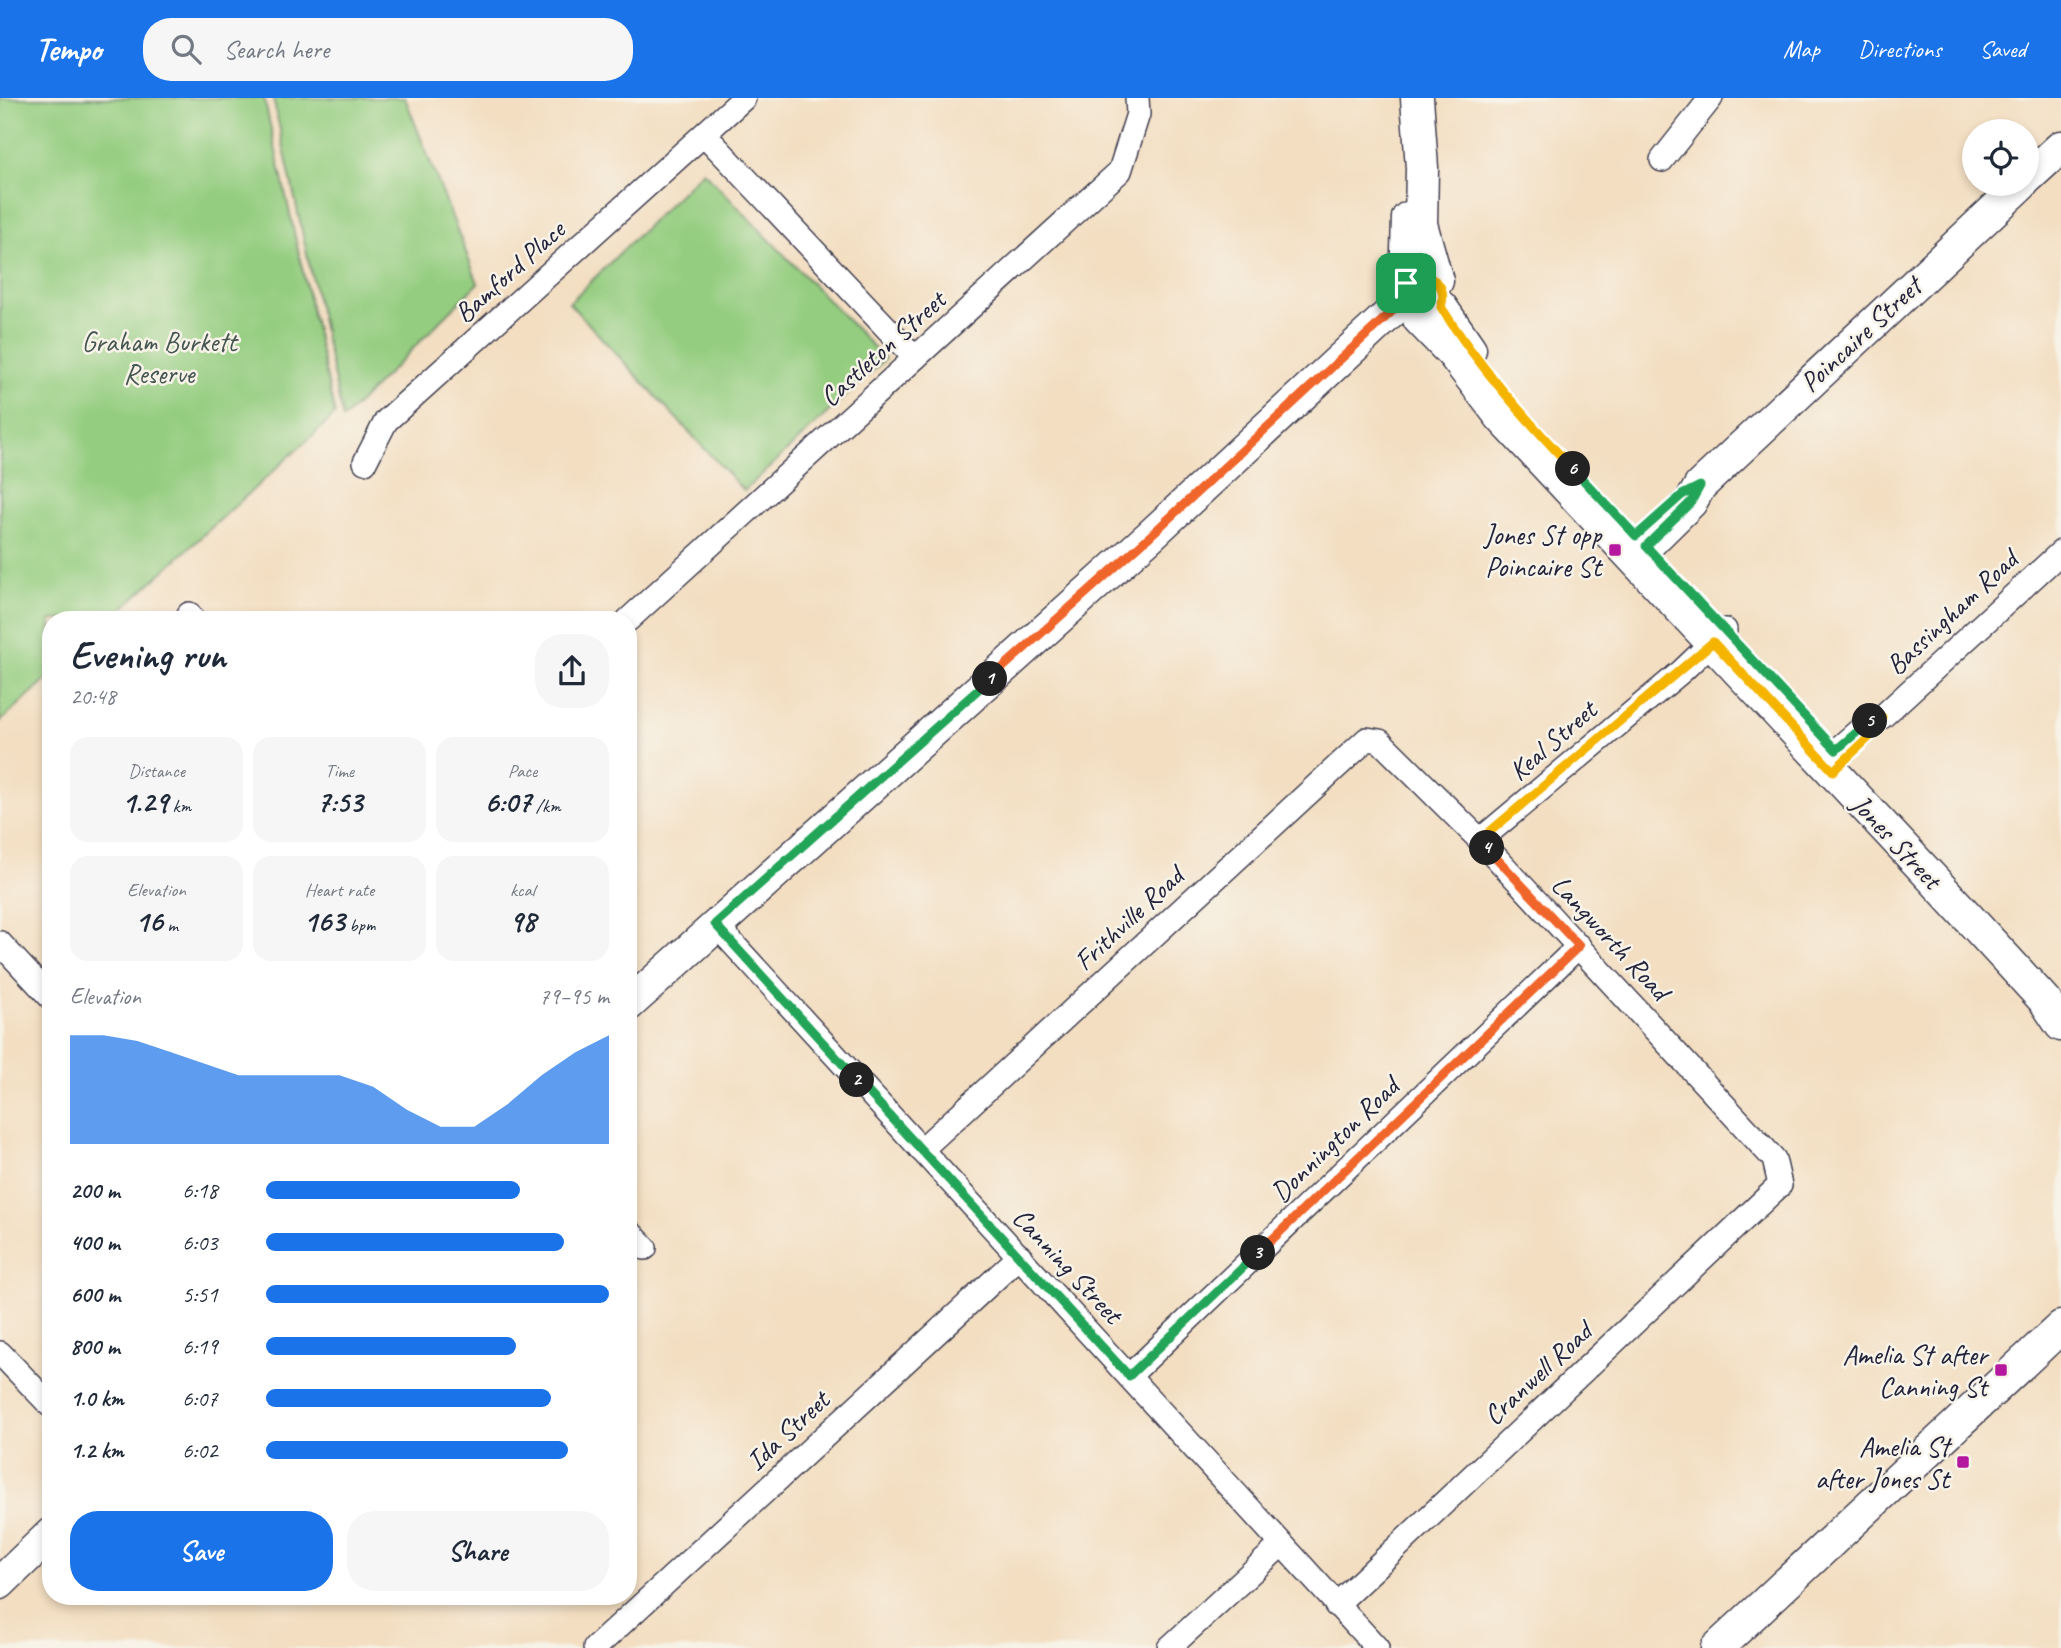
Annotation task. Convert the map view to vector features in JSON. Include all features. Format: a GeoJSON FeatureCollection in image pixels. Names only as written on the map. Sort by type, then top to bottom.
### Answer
{"type":"FeatureCollection","features":[{"type":"Feature","properties":{"kind":"street","name":"Bamford Place"},"geometry":{"type":"LineString","coordinates":[[365,462],[386,421],[744,98]]}},
{"type":"Feature","properties":{"kind":"street","name":"Castleton Street"},"geometry":{"type":"LineString","coordinates":[[637,612],[1120,171],[1138,114],[1137,98]]}},
{"type":"Feature","properties":{"kind":"street"},"geometry":{"type":"LineString","coordinates":[[637,996],[1150,536],[1421,299],[1402,98]]}},
{"type":"Feature","properties":{"kind":"street","name":"Jones Street"},"geometry":{"type":"LineString","coordinates":[[1418,98],[1422,167],[1421,299],[1453,354],[1501,416],[1635,546],[1834,760],[2061,997]]}},
{"type":"Feature","properties":{"kind":"street"},"geometry":{"type":"LineString","coordinates":[[1662,160],[1712,98]]}},
{"type":"Feature","properties":{"kind":"street"},"geometry":{"type":"LineString","coordinates":[[705,135],[915,358]]}},
{"type":"Feature","properties":{"kind":"street"},"geometry":{"type":"LineString","coordinates":[[2039,167],[2061,147]]}},
{"type":"Feature","properties":{"kind":"street","name":"Poincaire Street"},"geometry":{"type":"LineString","coordinates":[[1635,546],[1682,495],[1700,486],[2009,196]]}},
{"type":"Feature","properties":{"kind":"street","name":"Bassingham Road"},"geometry":{"type":"LineString","coordinates":[[1834,760],[1871,720],[1882,717],[2057,564]]}},
{"type":"Feature","properties":{"kind":"street","name":"Keal Street"},"geometry":{"type":"LineString","coordinates":[[1480,840],[1662,685],[1713,630]]}},
{"type":"Feature","properties":{"kind":"street","name":"Frithville Road"},"geometry":{"type":"LineString","coordinates":[[920,1150],[1351,751],[1367,739],[1380,741]]}},
{"type":"Feature","properties":{"kind":"street","name":"Langworth Road"},"geometry":{"type":"LineString","coordinates":[[1380,741],[1480,840],[1774,1159],[1780,1185]]}},
{"type":"Feature","properties":{"kind":"street","name":"Jones Street"},"geometry":{"type":"LineString","coordinates":[[1834,760],[2045,1001],[2061,1025]]}},
{"type":"Feature","properties":{"kind":"street","name":"Canning Street"},"geometry":{"type":"LineString","coordinates":[[715,924],[1377,1648]]}},
{"type":"Feature","properties":{"kind":"street"},"geometry":{"type":"LineString","coordinates":[[0,943],[42,988]]}},
{"type":"Feature","properties":{"kind":"street","name":"Donnington Road"},"geometry":{"type":"LineString","coordinates":[[1129,1376],[1579,946]]}},
{"type":"Feature","properties":{"kind":"street","name":"Cranwell Road"},"geometry":{"type":"LineString","coordinates":[[1336,1605],[1780,1185]]}},
{"type":"Feature","properties":{"kind":"street"},"geometry":{"type":"LineString","coordinates":[[637,1240],[645,1248]]}},
{"type":"Feature","properties":{"kind":"street","name":"Ida Street"},"geometry":{"type":"LineString","coordinates":[[595,1648],[1020,1256]]}},
{"type":"Feature","properties":{"kind":"street"},"geometry":{"type":"LineString","coordinates":[[1717,1648],[2061,1327]]}},
{"type":"Feature","properties":{"kind":"street"},"geometry":{"type":"LineString","coordinates":[[0,1353],[42,1397]]}},
{"type":"Feature","properties":{"kind":"street"},"geometry":{"type":"LineString","coordinates":[[1746,1648],[2061,1356]]}},
{"type":"Feature","properties":{"kind":"street"},"geometry":{"type":"LineString","coordinates":[[0,1583],[42,1543]]}},
{"type":"Feature","properties":{"kind":"street"},"geometry":{"type":"LineString","coordinates":[[1169,1648],[1281,1545]]}},
{"type":"Feature","properties":{"kind":"green space","name":"Graham Burkett Reserve"},"geometry":{"type":"Polygon","coordinates":[[[0,98],[264,98],[335,415],[120,611],[42,611],[42,683],[0,722],[0,98]]]}},
{"type":"Feature","properties":{"kind":"green space"},"geometry":{"type":"Polygon","coordinates":[[[273,98],[405,98],[478,283],[343,419],[273,98]]]}},
{"type":"Feature","properties":{"kind":"green space"},"geometry":{"type":"Polygon","coordinates":[[[703,171],[885,359],[744,491],[569,303],[703,171]]]}},
{"type":"Feature","properties":{"kind":"place","name":"Jones St opp Poincaire St"},"geometry":{"type":"Point","coordinates":[1615,550]}},
{"type":"Feature","properties":{"kind":"place","name":"Amelia St after Canning St"},"geometry":{"type":"Point","coordinates":[2001,1370]}},
{"type":"Feature","properties":{"kind":"place","name":"Amelia St after Jones St"},"geometry":{"type":"Point","coordinates":[1963,1462]}},
{"type":"Feature","properties":{"kind":"route"},"geometry":{"type":"LineString","coordinates":[[1418,276],[1437,281],[1443,293],[1441,307],[1514,406],[1636,536],[1682,495],[1700,486],[1691,502],[1646,546],[1836,750],[1871,720],[1882,717],[1879,728],[1833,771],[1713,642],[1480,840],[1579,946],[1129,1376],[715,924],[1150,536],[1401,303],[1402,289],[1406,283],[1418,276]]}}]}
